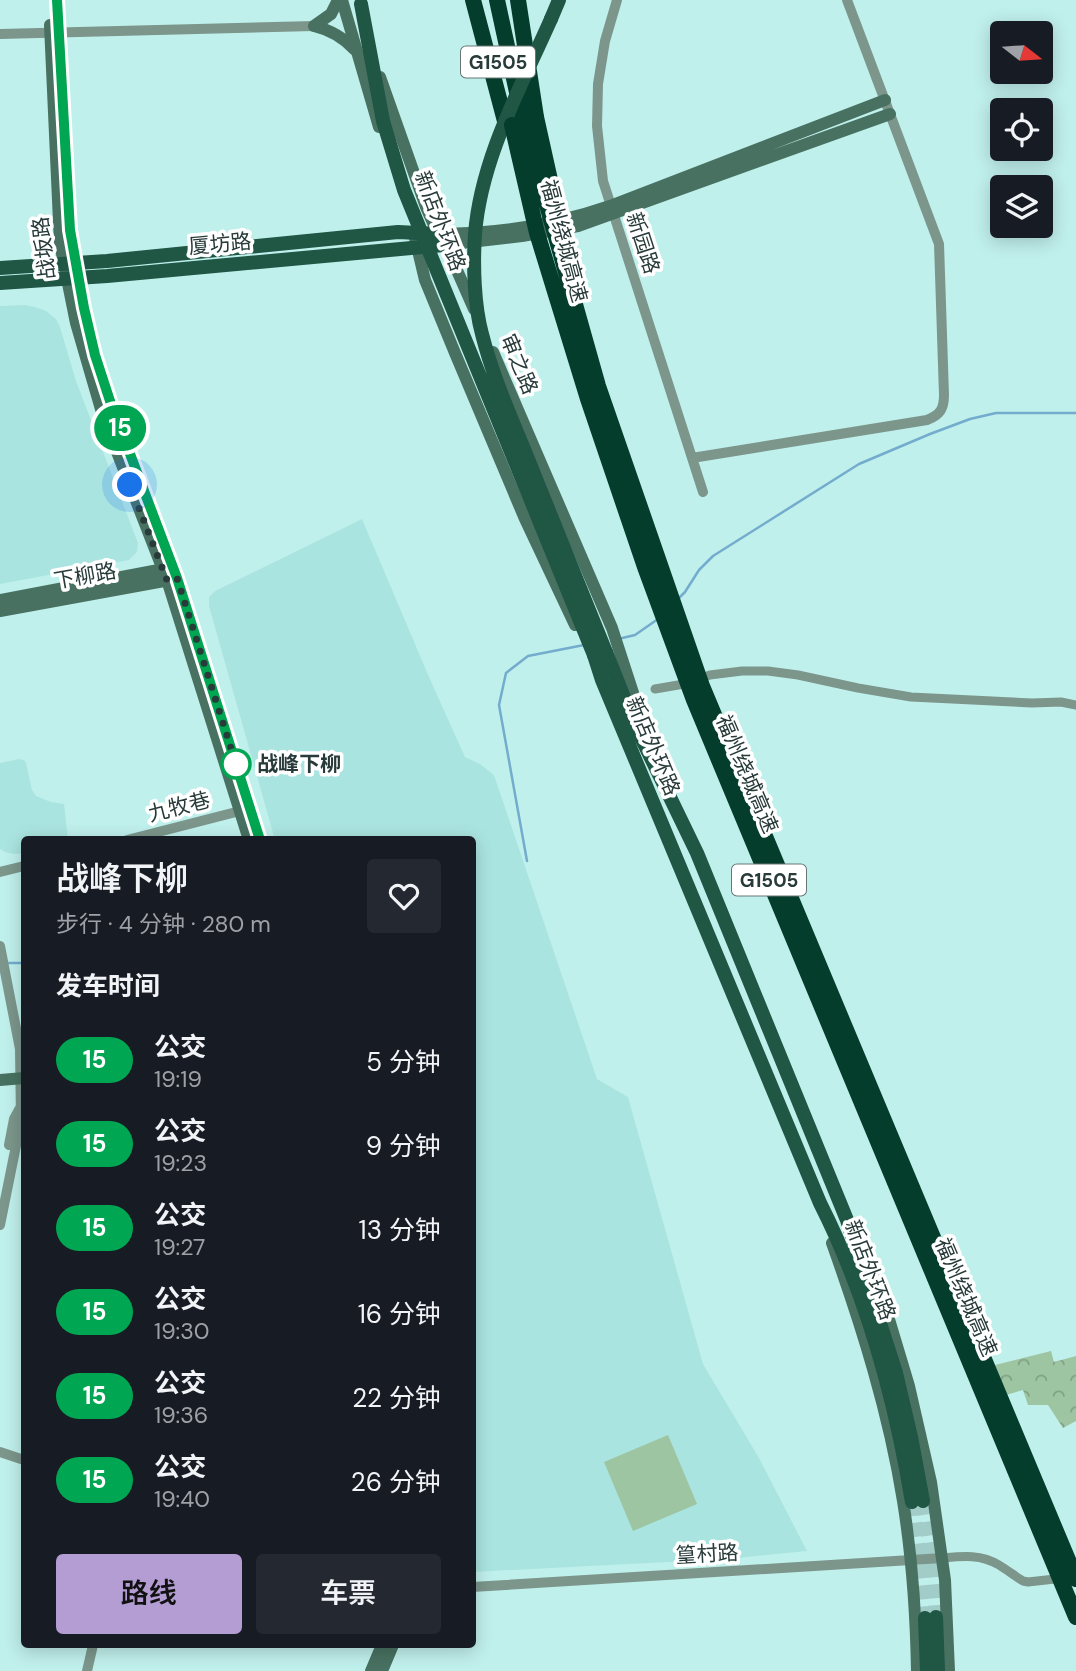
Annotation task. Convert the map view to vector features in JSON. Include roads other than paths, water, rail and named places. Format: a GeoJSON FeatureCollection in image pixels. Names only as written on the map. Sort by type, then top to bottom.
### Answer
{"type":"FeatureCollection","features":[{"type":"Feature","properties":{"kind":"highway"},"geometry":{"type":"LineString","coordinates":[[466,0],[489,63],[519,122]]}},
{"type":"Feature","properties":{"kind":"highway"},"geometry":{"type":"LineString","coordinates":[[473,0],[489,63]]}},
{"type":"Feature","properties":{"kind":"highway","name":"福州绕城高速"},"geometry":{"type":"LineString","coordinates":[[484,0],[598,386],[702,685],[1076,1578]]}},
{"type":"Feature","properties":{"kind":"highway","name":"福州绕城高速"},"geometry":{"type":"LineString","coordinates":[[497,0],[537,233],[588,399],[645,567],[694,700],[1076,1617]]}},
{"type":"Feature","properties":{"kind":"highway"},"geometry":{"type":"LineString","coordinates":[[518,0],[519,122]]}},
{"type":"Feature","properties":{"kind":"main road","name":"战坂路"},"geometry":{"type":"LineString","coordinates":[[49,0],[55,33],[75,323],[103,416],[170,574],[259,836]]}},
{"type":"Feature","properties":{"kind":"main road","name":"战坂路"},"geometry":{"type":"LineString","coordinates":[[55,33],[57,0]]}},
{"type":"Feature","properties":{"kind":"main road"},"geometry":{"type":"LineString","coordinates":[[314,26],[331,14],[340,0]]}},
{"type":"Feature","properties":{"kind":"main road"},"geometry":{"type":"LineString","coordinates":[[340,0],[415,240],[425,281],[525,519],[580,636],[602,653]]}},
{"type":"Feature","properties":{"kind":"main road","name":"新店外环路"},"geometry":{"type":"LineString","coordinates":[[359,1],[383,121],[404,190],[602,653],[697,853],[848,1220],[896,1373],[911,1437],[918,1502],[865,1312],[837,1237],[820,1203],[602,680],[602,653],[499,387],[481,333],[474,280],[475,232],[482,193],[493,154],[559,0]]}},
{"type":"Feature","properties":{"kind":"main road","name":"审之路"},"geometry":{"type":"LineString","coordinates":[[359,1],[365,36],[426,207],[452,259],[612,628],[602,653]]}},
{"type":"Feature","properties":{"kind":"main road"},"geometry":{"type":"LineString","coordinates":[[314,26],[344,38],[356,51]]}},
{"type":"Feature","properties":{"kind":"main road"},"geometry":{"type":"LineString","coordinates":[[612,210],[885,100]]}},
{"type":"Feature","properties":{"kind":"main road"},"geometry":{"type":"LineString","coordinates":[[441,239],[612,210],[890,114]]}},
{"type":"Feature","properties":{"kind":"main road","name":"厦坊路"},"geometry":{"type":"LineString","coordinates":[[0,268],[398,232],[415,240]]}},
{"type":"Feature","properties":{"kind":"main road","name":"厦坊路"},"geometry":{"type":"LineString","coordinates":[[0,283],[72,279],[441,239]]}},
{"type":"Feature","properties":{"kind":"main road","name":"战坂路"},"geometry":{"type":"LineString","coordinates":[[170,574],[248,836]]}},
{"type":"Feature","properties":{"kind":"main road","name":"下柳路"},"geometry":{"type":"LineString","coordinates":[[0,600],[170,574]]}},
{"type":"Feature","properties":{"kind":"main road","name":"下柳路"},"geometry":{"type":"LineString","coordinates":[[0,611],[170,574]]}},
{"type":"Feature","properties":{"kind":"main road"},"geometry":{"type":"LineString","coordinates":[[0,1072],[21,1075]]}},
{"type":"Feature","properties":{"kind":"main road"},"geometry":{"type":"LineString","coordinates":[[0,1080],[21,1075]]}},
{"type":"Feature","properties":{"kind":"main road"},"geometry":{"type":"LineString","coordinates":[[820,1203],[880,1398],[902,1499],[911,1561],[917,1671]]}},
{"type":"Feature","properties":{"kind":"main road"},"geometry":{"type":"LineString","coordinates":[[848,1220],[885,1306],[909,1386],[931,1482],[943,1558],[949,1671]]}},
{"type":"Feature","properties":{"kind":"main road"},"geometry":{"type":"LineString","coordinates":[[927,1671],[931,1617],[938,1671]]}},
{"type":"Feature","properties":{"kind":"main road"},"geometry":{"type":"LineString","coordinates":[[371,1671],[381,1648]]}},
{"type":"Feature","properties":{"kind":"main road"},"geometry":{"type":"LineString","coordinates":[[382,1671],[392,1648]]}},
{"type":"Feature","properties":{"kind":"street","name":"新园路"},"geometry":{"type":"LineString","coordinates":[[617,0],[601,61],[596,113],[599,159],[612,210],[703,492]]}},
{"type":"Feature","properties":{"kind":"street"},"geometry":{"type":"LineString","coordinates":[[692,458],[927,421],[940,414],[943,409],[939,244],[847,0]]}},
{"type":"Feature","properties":{"kind":"street"},"geometry":{"type":"LineString","coordinates":[[0,34],[314,26]]}},
{"type":"Feature","properties":{"kind":"street"},"geometry":{"type":"LineString","coordinates":[[655,689],[684,684],[710,675],[768,671],[911,697],[1061,702],[1076,705]]}},
{"type":"Feature","properties":{"kind":"street","name":"九牧巷"},"geometry":{"type":"LineString","coordinates":[[143,836],[240,811]]}},
{"type":"Feature","properties":{"kind":"street"},"geometry":{"type":"LineString","coordinates":[[0,872],[21,867]]}},
{"type":"Feature","properties":{"kind":"street"},"geometry":{"type":"LineString","coordinates":[[1,951],[21,1062]]}},
{"type":"Feature","properties":{"kind":"street"},"geometry":{"type":"LineString","coordinates":[[0,1225],[21,1121],[21,1092]]}},
{"type":"Feature","properties":{"kind":"street"},"geometry":{"type":"LineString","coordinates":[[0,1189],[14,1119],[20,1108]]}},
{"type":"Feature","properties":{"kind":"street"},"geometry":{"type":"LineString","coordinates":[[0,1452],[21,1459]]}},
{"type":"Feature","properties":{"kind":"street"},"geometry":{"type":"LineString","coordinates":[[943,1558],[985,1558],[1028,1581],[1076,1578]]}},
{"type":"Feature","properties":{"kind":"street","name":"篁村路"},"geometry":{"type":"LineString","coordinates":[[476,1587],[943,1558]]}},
{"type":"Feature","properties":{"kind":"street"},"geometry":{"type":"LineString","coordinates":[[87,1671],[92,1648]]}},
{"type":"Feature","properties":{"kind":"waterway"},"geometry":{"type":"LineString","coordinates":[[678,599],[713,556],[859,464],[970,419],[996,413],[1076,413]]}},
{"type":"Feature","properties":{"kind":"waterway"},"geometry":{"type":"LineString","coordinates":[[618,639],[635,635],[658,619]]}},
{"type":"Feature","properties":{"kind":"waterway"},"geometry":{"type":"LineString","coordinates":[[527,861],[499,705],[506,673],[528,656],[584,645]]}},
{"type":"Feature","properties":{"kind":"waterway"},"geometry":{"type":"LineString","coordinates":[[7,963],[21,963]]}},
{"type":"Feature","properties":{"kind":"tunnel"},"geometry":{"type":"LineString","coordinates":[[923,1501],[936,1617]]}},
{"type":"Feature","properties":{"kind":"tunnel"},"geometry":{"type":"LineString","coordinates":[[912,1502],[925,1618]]}},
{"type":"Feature","properties":{"kind":"place","name":"战峰下柳"},"geometry":{"type":"Point","coordinates":[236,764]}}]}
